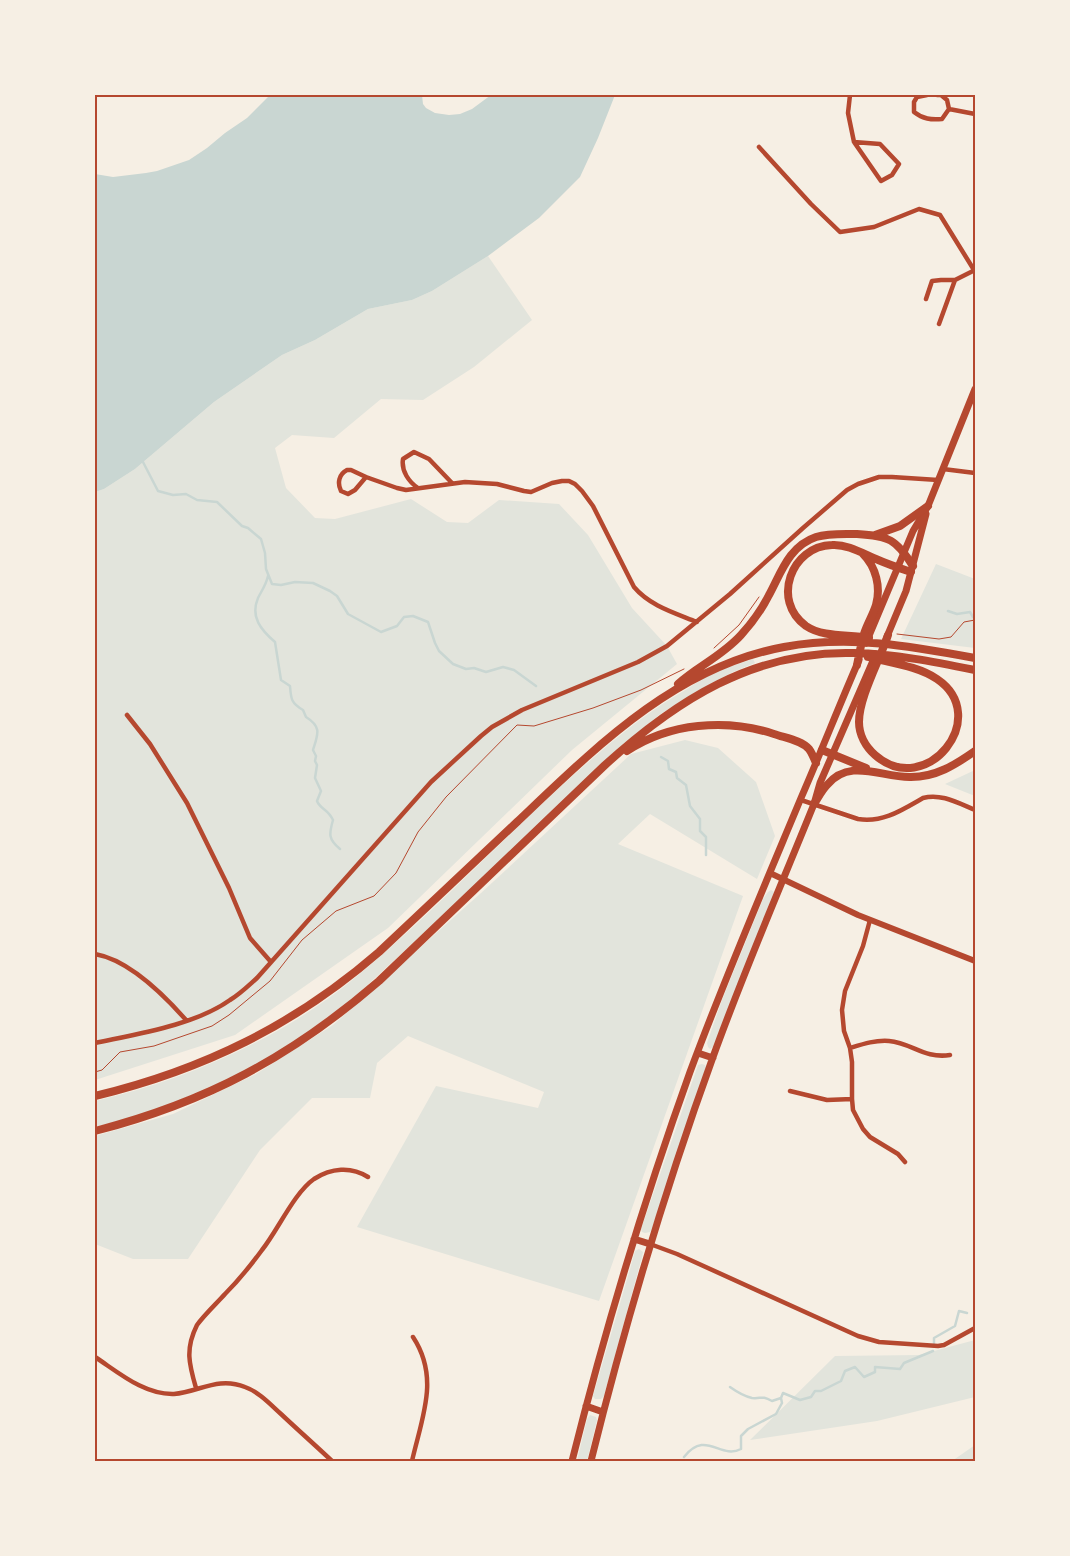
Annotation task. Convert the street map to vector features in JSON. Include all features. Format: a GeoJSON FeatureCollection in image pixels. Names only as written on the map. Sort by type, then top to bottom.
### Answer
{"type":"FeatureCollection","features":[{"type":"Feature","properties":{"kind":"highway"},"geometry":{"type":"LineString","coordinates":[[874,535],[900,526],[928,506]]}},
{"type":"Feature","properties":{"kind":"highway"},"geometry":{"type":"LineString","coordinates":[[95,1096],[148,1082],[231,1050],[266,1032],[319,999],[354,974],[380,952],[597,748],[688,676],[716,658],[741,635],[762,607],[785,563],[801,546],[813,538],[828,534],[874,535],[883,537],[893,542],[904,552],[912,569],[898,568],[847,547],[834,545],[817,547],[805,554],[796,564],[789,580],[788,596],[793,611],[803,624],[817,631],[860,636],[975,658]]}},
{"type":"Feature","properties":{"kind":"highway"},"geometry":{"type":"LineString","coordinates":[[857,665],[864,633],[872,621],[878,585],[872,566],[861,553]]}},
{"type":"Feature","properties":{"kind":"highway"},"geometry":{"type":"LineString","coordinates":[[852,653],[920,672],[936,679],[948,689],[955,704],[957,726],[952,742],[938,758],[923,765],[910,768],[886,763],[879,759],[870,749],[861,734],[859,722],[870,675],[890,634]]}},
{"type":"Feature","properties":{"kind":"highway"},"geometry":{"type":"LineString","coordinates":[[661,699],[719,667],[784,647],[850,641],[913,646]]}},
{"type":"Feature","properties":{"kind":"highway"},"geometry":{"type":"LineString","coordinates":[[95,1131],[134,1121],[214,1091],[266,1064],[308,1037],[349,1007],[378,981],[634,739],[670,712],[731,677],[753,668],[783,660],[823,654],[852,653],[910,658],[975,670]]}},
{"type":"Feature","properties":{"kind":"highway"},"geometry":{"type":"LineString","coordinates":[[604,766],[641,742],[655,736],[714,725],[762,730],[799,743],[808,749],[816,762]]}},
{"type":"Feature","properties":{"kind":"highway"},"geometry":{"type":"LineString","coordinates":[[822,750],[880,773]]}},
{"type":"Feature","properties":{"kind":"highway"},"geometry":{"type":"LineString","coordinates":[[814,804],[828,783],[844,772],[857,770],[902,777],[927,776],[946,770],[975,751]]}},
{"type":"Feature","properties":{"kind":"main road"},"geometry":{"type":"LineString","coordinates":[[890,634],[904,596],[928,506],[975,389]]}},
{"type":"Feature","properties":{"kind":"main road"},"geometry":{"type":"LineString","coordinates":[[872,621],[898,568],[913,531],[928,506]]}},
{"type":"Feature","properties":{"kind":"main road"},"geometry":{"type":"LineString","coordinates":[[572,1461],[634,1239],[659,1161],[728,975],[857,665]]}},
{"type":"Feature","properties":{"kind":"main road"},"geometry":{"type":"LineString","coordinates":[[591,1461],[650,1244],[713,1058],[744,974],[814,804],[820,783],[870,675]]}},
{"type":"Feature","properties":{"kind":"main road"},"geometry":{"type":"LineString","coordinates":[[770,873],[870,920],[975,961]]}},
{"type":"Feature","properties":{"kind":"main road"},"geometry":{"type":"LineString","coordinates":[[698,1053],[713,1058]]}},
{"type":"Feature","properties":{"kind":"main road"},"geometry":{"type":"LineString","coordinates":[[634,1239],[650,1244]]}},
{"type":"Feature","properties":{"kind":"main road"},"geometry":{"type":"LineString","coordinates":[[586,1406],[603,1412]]}},
{"type":"Feature","properties":{"kind":"street"},"geometry":{"type":"LineString","coordinates":[[850,95],[848,113],[854,142],[881,181],[892,175],[899,164],[880,144],[854,142]]}},
{"type":"Feature","properties":{"kind":"street"},"geometry":{"type":"LineString","coordinates":[[927,95],[917,97],[914,102],[914,112],[920,117],[932,120],[942,118],[949,110]]}},
{"type":"Feature","properties":{"kind":"street"},"geometry":{"type":"LineString","coordinates":[[937,95],[941,95],[947,100],[949,110]]}},
{"type":"Feature","properties":{"kind":"street"},"geometry":{"type":"LineString","coordinates":[[949,110],[975,114]]}},
{"type":"Feature","properties":{"kind":"street"},"geometry":{"type":"LineString","coordinates":[[759,147],[811,204],[840,232],[874,227],[919,209],[940,215],[975,270],[955,280],[932,281],[926,299]]}},
{"type":"Feature","properties":{"kind":"street"},"geometry":{"type":"LineString","coordinates":[[939,324],[955,280]]}},
{"type":"Feature","properties":{"kind":"street"},"geometry":{"type":"LineString","coordinates":[[419,489],[408,478],[403,469],[403,459],[414,452],[429,459],[444,477],[452,483]]}},
{"type":"Feature","properties":{"kind":"street"},"geometry":{"type":"LineString","coordinates":[[943,469],[975,473]]}},
{"type":"Feature","properties":{"kind":"street"},"geometry":{"type":"LineString","coordinates":[[366,477],[352,493],[344,493],[339,488],[340,476],[347,470],[397,488],[419,489],[465,482],[491,484],[524,492],[539,490],[552,483],[562,481],[575,484],[593,506],[634,587],[640,594],[654,604],[697,622]]}},
{"type":"Feature","properties":{"kind":"street"},"geometry":{"type":"LineString","coordinates":[[95,1043],[161,1028],[210,1011],[230,1000],[257,978],[431,782],[481,736],[522,710],[650,656],[667,646],[730,594],[852,487],[879,477],[938,480]]}},
{"type":"Feature","properties":{"kind":"street"},"geometry":{"type":"LineString","coordinates":[[127,715],[150,744],[187,803],[229,888],[250,938],[271,962]]}},
{"type":"Feature","properties":{"kind":"street"},"geometry":{"type":"LineString","coordinates":[[801,800],[867,821],[885,818],[930,796],[944,797],[975,810]]}},
{"type":"Feature","properties":{"kind":"street"},"geometry":{"type":"LineString","coordinates":[[870,920],[863,946],[843,999],[842,1021],[850,1048],[853,1076],[852,1099],[854,1110],[863,1129],[870,1137],[898,1154],[905,1162]]}},
{"type":"Feature","properties":{"kind":"street"},"geometry":{"type":"LineString","coordinates":[[95,954],[113,959],[136,972],[186,1020]]}},
{"type":"Feature","properties":{"kind":"street"},"geometry":{"type":"LineString","coordinates":[[850,1048],[868,1042],[890,1041],[933,1056],[950,1055]]}},
{"type":"Feature","properties":{"kind":"street"},"geometry":{"type":"LineString","coordinates":[[790,1091],[826,1100],[852,1099]]}},
{"type":"Feature","properties":{"kind":"street"},"geometry":{"type":"LineString","coordinates":[[196,1388],[189,1354],[192,1335],[197,1326],[264,1248],[301,1192],[316,1178],[326,1172],[355,1170],[368,1177]]}},
{"type":"Feature","properties":{"kind":"street"},"geometry":{"type":"LineString","coordinates":[[650,1244],[677,1254],[858,1336],[879,1342],[938,1346],[944,1345],[975,1328]]}},
{"type":"Feature","properties":{"kind":"street"},"geometry":{"type":"LineString","coordinates":[[412,1461],[428,1381],[422,1351],[413,1336]]}},
{"type":"Feature","properties":{"kind":"street"},"geometry":{"type":"LineString","coordinates":[[95,1357],[115,1371],[152,1391],[163,1394],[173,1394],[224,1383],[234,1383],[253,1390],[332,1461]]}},
{"type":"Feature","properties":{"kind":"path"},"geometry":{"type":"LineString","coordinates":[[713,649],[739,625],[762,593]]}},
{"type":"Feature","properties":{"kind":"path"},"geometry":{"type":"LineString","coordinates":[[890,634],[939,639],[951,637],[964,622],[975,620]]}},
{"type":"Feature","properties":{"kind":"path"},"geometry":{"type":"LineString","coordinates":[[95,1072],[102,1070],[120,1052],[154,1046],[212,1026],[229,1015],[270,982],[302,940],[336,911],[374,896],[385,885],[396,873],[418,832],[446,797],[517,725],[534,726],[593,708],[641,690],[683,669]]}},
{"type":"Feature","properties":{"kind":"shaded area"},"geometry":{"type":"Polygon","coordinates":[[[270,95],[422,95],[423,104],[426,108],[435,113],[449,115],[460,114],[472,109],[491,95],[615,95],[580,177],[539,218],[488,256],[432,291],[412,300],[368,309],[315,340],[282,355],[214,402],[135,469],[104,489],[95,492],[95,174],[113,177],[146,173],[189,160],[247,118],[270,95]]]}},
{"type":"Feature","properties":{"kind":"shaded area"},"geometry":{"type":"Polygon","coordinates":[[[488,256],[532,320],[474,367],[423,400],[381,399],[334,438],[292,435],[275,448],[286,488],[315,518],[335,519],[411,499],[447,522],[468,523],[499,500],[559,504],[588,535],[632,608],[667,646],[677,664],[572,750],[388,928],[235,1035],[95,1080],[95,492],[104,489],[135,469],[214,402],[282,355],[315,340],[368,309],[412,300],[432,291],[488,256]]]}},
{"type":"Feature","properties":{"kind":"shaded area"},"geometry":{"type":"Polygon","coordinates":[[[936,564],[975,579],[975,648],[901,639],[936,564]]]}},
{"type":"Feature","properties":{"kind":"shaded area"},"geometry":{"type":"Polygon","coordinates":[[[753,659],[755,663],[697,691],[659,715],[615,753],[349,1002],[294,1042],[258,1064],[205,1090],[144,1114],[95,1127],[95,1101],[164,1082],[198,1069],[266,1037],[328,999],[408,932],[557,790],[619,736],[652,711],[708,676],[753,659]]]}},
{"type":"Feature","properties":{"kind":"shaded area"},"geometry":{"type":"Polygon","coordinates":[[[685,740],[718,748],[756,782],[775,836],[757,879],[650,814],[618,844],[743,896],[599,1301],[357,1227],[436,1086],[538,1108],[544,1092],[408,1036],[377,1063],[370,1098],[312,1098],[260,1150],[188,1259],[133,1259],[95,1244],[95,1136],[173,1114],[256,1074],[333,1025],[481,893],[631,754],[685,740]]]}},
{"type":"Feature","properties":{"kind":"shaded area"},"geometry":{"type":"Polygon","coordinates":[[[975,770],[975,796],[945,784],[975,770]]]}},
{"type":"Feature","properties":{"kind":"shaded area"},"geometry":{"type":"Polygon","coordinates":[[[771,890],[774,892],[713,1047],[710,1049],[707,1043],[722,1000],[763,899],[771,890]]]}},
{"type":"Feature","properties":{"kind":"shaded area"},"geometry":{"type":"Polygon","coordinates":[[[702,1064],[706,1068],[651,1231],[642,1232],[641,1229],[698,1065],[702,1064]]]}},
{"type":"Feature","properties":{"kind":"shaded area"},"geometry":{"type":"Polygon","coordinates":[[[639,1249],[643,1252],[642,1257],[604,1396],[601,1399],[595,1399],[593,1396],[635,1251],[639,1249]]]}},
{"type":"Feature","properties":{"kind":"shaded area"},"geometry":{"type":"Polygon","coordinates":[[[975,1340],[975,1397],[877,1421],[750,1440],[835,1356],[919,1355],[975,1340]]]}},
{"type":"Feature","properties":{"kind":"shaded area"},"geometry":{"type":"Polygon","coordinates":[[[590,1415],[596,1417],[597,1420],[587,1461],[577,1461],[587,1419],[590,1415]]]}},
{"type":"Feature","properties":{"kind":"shaded area"},"geometry":{"type":"Polygon","coordinates":[[[975,1445],[975,1461],[952,1461],[975,1445]]]}},
{"type":"Feature","properties":{"kind":"waterway"},"geometry":{"type":"LineString","coordinates":[[143,462],[158,491],[173,495],[186,494],[197,500],[217,502],[242,526],[248,528],[261,539],[265,553],[266,569],[272,584],[313,583],[337,596],[348,614],[381,632],[397,626],[404,617],[413,616],[428,622],[439,651],[453,664],[466,669],[474,668],[486,672],[503,667],[514,670],[536,686]]}},
{"type":"Feature","properties":{"kind":"waterway"},"geometry":{"type":"LineString","coordinates":[[268,576],[258,598],[255,611],[256,617],[261,628],[275,642],[281,680],[290,686],[291,697],[294,703],[303,710],[306,717],[317,728],[313,750],[317,765],[315,778],[321,791],[317,801],[333,820],[330,836],[340,849]]}},
{"type":"Feature","properties":{"kind":"waterway"},"geometry":{"type":"LineString","coordinates":[[948,611],[957,614],[970,612],[973,617],[975,616]]}},
{"type":"Feature","properties":{"kind":"waterway"},"geometry":{"type":"LineString","coordinates":[[661,757],[668,761],[669,769],[676,772],[677,778],[686,785],[690,806],[700,819],[700,831],[706,837],[706,855]]}},
{"type":"Feature","properties":{"kind":"waterway"},"geometry":{"type":"LineString","coordinates":[[934,1343],[934,1338],[955,1326],[959,1311],[967,1313]]}},
{"type":"Feature","properties":{"kind":"waterway"},"geometry":{"type":"LineString","coordinates":[[684,1457],[699,1445],[706,1445],[726,1451],[741,1449],[741,1436],[748,1429],[776,1414],[782,1403],[783,1393],[800,1400],[811,1397],[815,1391],[821,1391],[841,1381],[845,1371],[855,1367],[864,1377],[875,1372],[875,1367],[900,1369],[904,1363],[933,1351]]}},
{"type":"Feature","properties":{"kind":"waterway"},"geometry":{"type":"LineString","coordinates":[[730,1387],[740,1394],[752,1398],[763,1398],[772,1401],[781,1398]]}}]}
